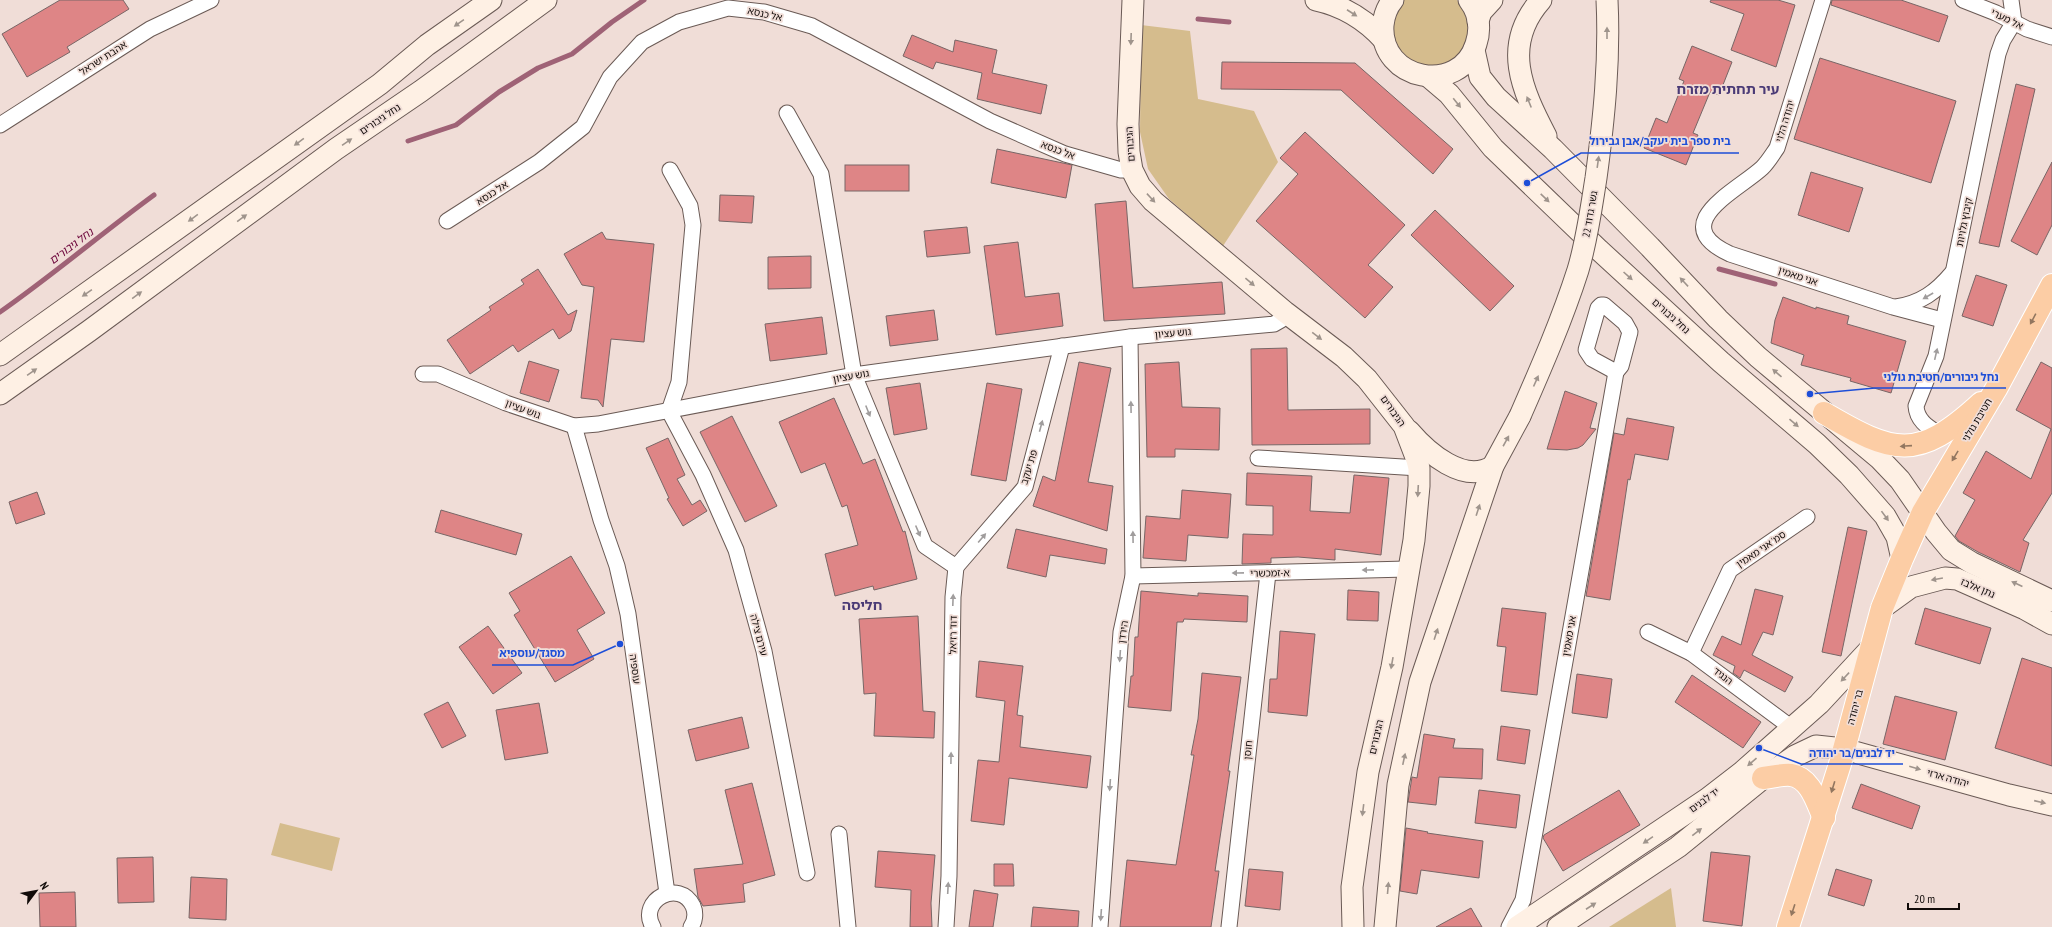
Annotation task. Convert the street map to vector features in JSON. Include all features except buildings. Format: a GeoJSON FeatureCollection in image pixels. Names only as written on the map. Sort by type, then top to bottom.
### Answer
{"type":"FeatureCollection","features":[{"type":"Feature","properties":{"kind":"highway","name":"חטיבת גולני"},"geometry":{"type":"LineString","coordinates":[[1923,512],[1996,389],[2052,285]]}},
{"type":"Feature","properties":{"kind":"highway"},"geometry":{"type":"LineString","coordinates":[[1824,413],[1859,434],[1889,445],[1900,447],[1912,446],[1940,435],[1967,415],[1996,389]]}},
{"type":"Feature","properties":{"kind":"highway","name":"בר יהודה"},"geometry":{"type":"LineString","coordinates":[[1788,927],[1824,818],[1882,608],[1923,512]]}},
{"type":"Feature","properties":{"kind":"highway"},"geometry":{"type":"LineString","coordinates":[[1763,778],[1790,775],[1800,778],[1813,793],[1824,818]]}},
{"type":"Feature","properties":{"kind":"main road"},"geometry":{"type":"LineString","coordinates":[[0,355],[380,84],[428,45],[491,0]]}},
{"type":"Feature","properties":{"kind":"main road","name":"נחל גיבורים"},"geometry":{"type":"LineString","coordinates":[[0,394],[336,150],[421,91],[546,0]]}},
{"type":"Feature","properties":{"kind":"main road","name":"הגיבורים"},"geometry":{"type":"LineString","coordinates":[[1133,0],[1128,124],[1132,170],[1140,186],[1153,201],[1285,312],[1344,357],[1362,373],[1385,400],[1404,426],[1419,468],[1417,511],[1392,667],[1368,772],[1352,887],[1353,927]]}},
{"type":"Feature","properties":{"kind":"main road"},"geometry":{"type":"LineString","coordinates":[[1316,0],[1344,8],[1355,14],[1384,40],[1392,56],[1404,68],[1429,77],[1442,75],[1455,70],[1466,62],[1474,50],[1478,36],[1478,21],[1476,12],[1469,0]]}},
{"type":"Feature","properties":{"kind":"main road"},"geometry":{"type":"LineString","coordinates":[[1384,40],[1384,17],[1393,0]]}},
{"type":"Feature","properties":{"kind":"main road"},"geometry":{"type":"LineString","coordinates":[[1478,21],[1481,12],[1492,0]]}},
{"type":"Feature","properties":{"kind":"main road"},"geometry":{"type":"LineString","coordinates":[[1541,0],[1524,27],[1517,55],[1522,83],[1534,114],[1553,149]]}},
{"type":"Feature","properties":{"kind":"main road","name":"גשר גדוד 22"},"geometry":{"type":"LineString","coordinates":[[1492,466],[1520,416],[1543,365],[1578,269],[1591,215],[1601,144],[1607,74],[1607,0]]}},
{"type":"Feature","properties":{"kind":"main road"},"geometry":{"type":"LineString","coordinates":[[1474,50],[1480,77],[1487,87],[1553,149],[1650,247],[1718,319],[1758,357],[1885,464],[1900,480],[1923,512]]}},
{"type":"Feature","properties":{"kind":"main road","name":"נחל גיבורים"},"geometry":{"type":"LineString","coordinates":[[1429,77],[1449,94],[1493,148],[1599,250],[1721,362],[1817,444],[1849,475],[1885,516],[1897,538],[1902,559]]}},
{"type":"Feature","properties":{"kind":"main road"},"geometry":{"type":"LineString","coordinates":[[1404,426],[1423,446],[1452,465],[1468,472],[1481,472],[1492,466]]}},
{"type":"Feature","properties":{"kind":"main road"},"geometry":{"type":"LineString","coordinates":[[1385,927],[1398,784],[1420,682],[1492,466]]}},
{"type":"Feature","properties":{"kind":"main road","name":"נתן אלבז"},"geometry":{"type":"LineString","coordinates":[[1923,512],[1945,544],[1958,555],[2052,601]]}},
{"type":"Feature","properties":{"kind":"main road","name":"נתן אלבז"},"geometry":{"type":"LineString","coordinates":[[1882,608],[1911,587],[1930,581],[1958,579],[2012,603],[2052,624]]}},
{"type":"Feature","properties":{"kind":"main road","name":"יד לבנים"},"geometry":{"type":"LineString","coordinates":[[1517,927],[1708,799],[1819,704],[1872,648]]}},
{"type":"Feature","properties":{"kind":"main road","name":"יד לבנים"},"geometry":{"type":"LineString","coordinates":[[1558,927],[1678,847],[1763,778],[1804,750],[1816,746],[1844,749]]}},
{"type":"Feature","properties":{"kind":"main road","name":"יהודה ארזי"},"geometry":{"type":"LineString","coordinates":[[1844,749],[2009,795],[2052,805]]}},
{"type":"Feature","properties":{"kind":"street","name":"אהבת ישראל"},"geometry":{"type":"LineString","coordinates":[[0,125],[150,29],[211,0]]}},
{"type":"Feature","properties":{"kind":"street","name":"יהודה הלוי"},"geometry":{"type":"LineString","coordinates":[[1707,239],[1704,230],[1705,219],[1713,207],[1722,197],[1762,167],[1777,148],[1822,0]]}},
{"type":"Feature","properties":{"kind":"street","name":"אל מערי"},"geometry":{"type":"LineString","coordinates":[[1963,0],[1996,13],[2033,32],[2052,38]]}},
{"type":"Feature","properties":{"kind":"street"},"geometry":{"type":"LineString","coordinates":[[2011,0],[2014,22]]}},
{"type":"Feature","properties":{"kind":"street","name":"אל כנסא"},"geometry":{"type":"LineString","coordinates":[[447,221],[539,162],[583,127],[610,76],[642,42],[679,22],[728,8],[764,12],[812,26],[990,121],[1064,154],[1121,170],[1132,170]]}},
{"type":"Feature","properties":{"kind":"street","name":"קיבוץ גלויות"},"geometry":{"type":"LineString","coordinates":[[1940,435],[1921,421],[1917,414],[1916,406],[1936,356],[1942,320],[1954,270],[1998,54],[2003,40],[2014,22]]}},
{"type":"Feature","properties":{"kind":"street"},"geometry":{"type":"LineString","coordinates":[[787,114],[821,174],[854,375],[925,546],[956,568]]}},
{"type":"Feature","properties":{"kind":"street"},"geometry":{"type":"LineString","coordinates":[[669,411],[679,382],[693,225],[690,206],[670,170]]}},
{"type":"Feature","properties":{"kind":"street","name":"אני מאמין"},"geometry":{"type":"LineString","coordinates":[[1707,239],[1715,247],[1730,254],[1893,307],[1942,320]]}},
{"type":"Feature","properties":{"kind":"street","name":"אני מאמין"},"geometry":{"type":"LineString","coordinates":[[1893,307],[1915,303],[1932,294],[1954,270]]}},
{"type":"Feature","properties":{"kind":"street","name":"גוש עציון"},"geometry":{"type":"LineString","coordinates":[[423,374],[438,374],[514,406],[574,426],[598,424],[854,375],[1130,337],[1274,324],[1281,320],[1285,312]]}},
{"type":"Feature","properties":{"kind":"street","name":"הירדן"},"geometry":{"type":"LineString","coordinates":[[1100,927],[1122,632],[1133,576],[1130,337]]}},
{"type":"Feature","properties":{"kind":"street","name":"פת יעקב"},"geometry":{"type":"LineString","coordinates":[[956,568],[1025,487],[1062,346]]}},
{"type":"Feature","properties":{"kind":"street","name":"אני מאמין"},"geometry":{"type":"LineString","coordinates":[[1509,927],[1523,900],[1616,372]]}},
{"type":"Feature","properties":{"kind":"street","name":"עירם צילה"},"geometry":{"type":"LineString","coordinates":[[669,411],[703,475],[736,550],[764,651],[807,873]]}},
{"type":"Feature","properties":{"kind":"street","name":"עוספיה"},"geometry":{"type":"LineString","coordinates":[[574,426],[601,520],[617,566],[628,614],[667,893]]}},
{"type":"Feature","properties":{"kind":"street"},"geometry":{"type":"LineString","coordinates":[[1258,458],[1419,468]]}},
{"type":"Feature","properties":{"kind":"street","name":"סמ' אני מאמין"},"geometry":{"type":"LineString","coordinates":[[1691,653],[1730,570],[1808,517]]}},
{"type":"Feature","properties":{"kind":"street","name":"דוד רזיאל"},"geometry":{"type":"LineString","coordinates":[[946,927],[949,876],[953,597],[956,568]]}},
{"type":"Feature","properties":{"kind":"street","name":"א-זמכשרי"},"geometry":{"type":"LineString","coordinates":[[1133,576],[1407,569]]}},
{"type":"Feature","properties":{"kind":"street","name":"חוסן"},"geometry":{"type":"LineString","coordinates":[[1229,927],[1268,573]]}},
{"type":"Feature","properties":{"kind":"street","name":"הנגיד"},"geometry":{"type":"LineString","coordinates":[[1648,632],[1691,653],[1792,728]]}},
{"type":"Feature","properties":{"kind":"street"},"geometry":{"type":"LineString","coordinates":[[839,834],[848,927]]}},
{"type":"Feature","properties":{"kind":"street"},"geometry":{"type":"LineString","coordinates":[[653,927],[650,917],[650,910],[657,898],[667,893],[677,893],[690,901],[695,916],[691,927]]}},
{"type":"Feature","properties":{"kind":"street"},"geometry":{"type":"LineString","coordinates":[[1523,900],[1525,905],[1531,910],[1545,909]]}},
{"type":"Feature","properties":{"kind":"shaded area"},"geometry":{"type":"Polygon","coordinates":[[[1403,0],[1457,0],[1467,21],[1468,32],[1462,52],[1455,59],[1445,65],[1423,67],[1415,64],[1396,49],[1391,23],[1403,0]]]}},
{"type":"Feature","properties":{"kind":"shaded area"},"geometry":{"type":"Polygon","coordinates":[[[1141,25],[1190,31],[1198,99],[1254,111],[1278,162],[1223,246],[1169,199],[1148,169],[1140,132],[1141,25]]]}},
{"type":"Feature","properties":{"kind":"shaded area"},"geometry":{"type":"Polygon","coordinates":[[[280,823],[340,838],[332,871],[271,855],[280,823]]]}},
{"type":"Feature","properties":{"kind":"shaded area"},"geometry":{"type":"Polygon","coordinates":[[[1671,888],[1676,927],[1609,927],[1671,888]]]}},
{"type":"Feature","properties":{"kind":"waterway"},"geometry":{"type":"LineString","coordinates":[[408,141],[456,125],[499,92],[538,68],[572,54],[612,22],[644,0]]}},
{"type":"Feature","properties":{"kind":"waterway"},"geometry":{"type":"LineString","coordinates":[[1198,19],[1229,22]]}},
{"type":"Feature","properties":{"kind":"waterway","name":"נחל גיבורים"},"geometry":{"type":"LineString","coordinates":[[0,312],[154,195]]}},
{"type":"Feature","properties":{"kind":"waterway"},"geometry":{"type":"LineString","coordinates":[[1719,269],[1775,284]]}},
{"type":"Feature","properties":{"kind":"place","name":"בית ספר בית יעקב/אבן גבירול"},"geometry":{"type":"Point","coordinates":[1527,183]}},
{"type":"Feature","properties":{"kind":"place","name":"נחל גיבורים/חטיבת גולני"},"geometry":{"type":"Point","coordinates":[1810,394]}},
{"type":"Feature","properties":{"kind":"place","name":"מסגד/עוספיא"},"geometry":{"type":"Point","coordinates":[620,644]}},
{"type":"Feature","properties":{"kind":"place","name":"יד לבנים/בר יהודה"},"geometry":{"type":"Point","coordinates":[1759,748]}},
{"type":"Feature","properties":{"kind":"district","name":"עיר תחתית מזרח"},"geometry":{"type":"Point","coordinates":[1728,89]}},
{"type":"Feature","properties":{"kind":"district","name":"חליסה"},"geometry":{"type":"Point","coordinates":[862,605]}}]}
